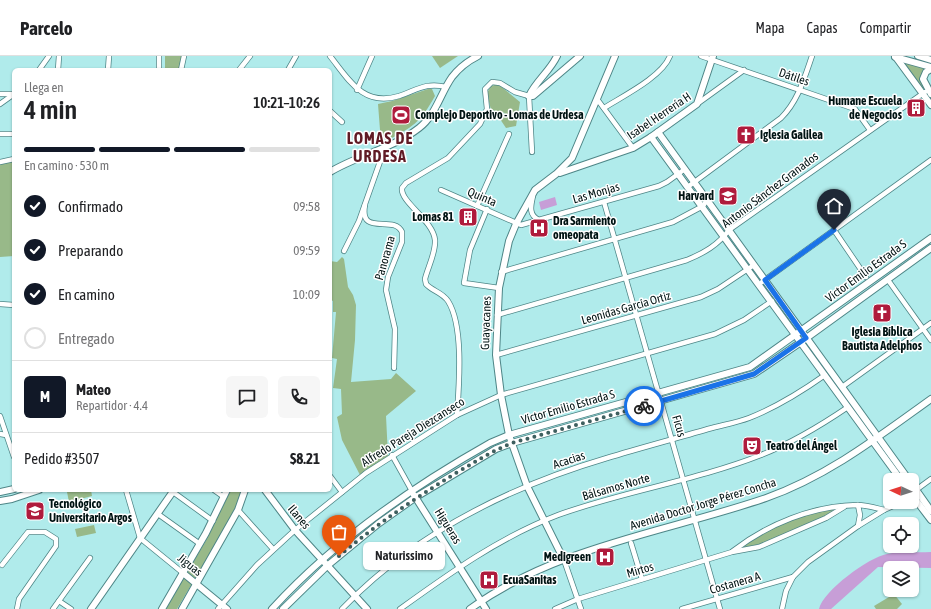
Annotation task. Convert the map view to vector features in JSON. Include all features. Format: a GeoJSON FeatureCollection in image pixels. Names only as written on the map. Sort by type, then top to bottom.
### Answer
{"type":"FeatureCollection","features":[{"type":"Feature","properties":{"kind":"street"},"geometry":{"type":"LineString","coordinates":[[40,68],[49,56]]}},
{"type":"Feature","properties":{"kind":"street"},"geometry":{"type":"LineString","coordinates":[[58,68],[59,56]]}},
{"type":"Feature","properties":{"kind":"street"},"geometry":{"type":"LineString","coordinates":[[108,68],[109,56]]}},
{"type":"Feature","properties":{"kind":"street"},"geometry":{"type":"LineString","coordinates":[[159,68],[160,56]]}},
{"type":"Feature","properties":{"kind":"street"},"geometry":{"type":"LineString","coordinates":[[181,68],[184,56]]}},
{"type":"Feature","properties":{"kind":"street"},"geometry":{"type":"LineString","coordinates":[[241,68],[250,56]]}},
{"type":"Feature","properties":{"kind":"street"},"geometry":{"type":"LineString","coordinates":[[289,68],[296,56]]}},
{"type":"Feature","properties":{"kind":"street"},"geometry":{"type":"LineString","coordinates":[[330,56],[358,90],[370,97],[385,99],[399,96],[417,88],[435,84],[446,87]]}},
{"type":"Feature","properties":{"kind":"street"},"geometry":{"type":"LineString","coordinates":[[358,90],[372,56]]}},
{"type":"Feature","properties":{"kind":"street"},"geometry":{"type":"LineString","coordinates":[[332,171],[382,149],[418,129],[430,116],[446,87],[459,69],[478,56]]}},
{"type":"Feature","properties":{"kind":"street"},"geometry":{"type":"LineString","coordinates":[[532,152],[529,96],[540,78],[552,67],[557,56]]}},
{"type":"Feature","properties":{"kind":"street"},"geometry":{"type":"LineString","coordinates":[[457,415],[459,369],[454,317],[448,301],[442,294],[426,284],[425,279],[434,247],[434,235],[426,222],[403,196],[402,188],[448,158],[480,124],[487,110],[484,92],[488,84],[496,82],[515,92],[532,96],[580,56]]}},
{"type":"Feature","properties":{"kind":"street","name":"Guayacanes"},"geometry":{"type":"LineString","coordinates":[[581,609],[558,545],[544,521],[527,486],[512,443],[501,395],[496,356],[497,315],[501,272],[509,241],[516,224],[535,190],[556,174],[572,158],[615,56]]}},
{"type":"Feature","properties":{"kind":"street"},"geometry":{"type":"LineString","coordinates":[[604,108],[653,76],[666,65],[670,56]]}},
{"type":"Feature","properties":{"kind":"street","name":"Dátiles"},"geometry":{"type":"LineString","coordinates":[[701,56],[712,58],[855,109],[870,130]]}},
{"type":"Feature","properties":{"kind":"street"},"geometry":{"type":"LineString","coordinates":[[689,186],[781,118],[792,108],[801,89],[812,56]]}},
{"type":"Feature","properties":{"kind":"street"},"geometry":{"type":"LineString","coordinates":[[894,56],[931,68]]}},
{"type":"Feature","properties":{"kind":"street"},"geometry":{"type":"LineString","coordinates":[[894,56],[927,92]]}},
{"type":"Feature","properties":{"kind":"street"},"geometry":{"type":"LineString","coordinates":[[918,56],[931,60]]}},
{"type":"Feature","properties":{"kind":"street"},"geometry":{"type":"LineString","coordinates":[[697,104],[712,58]]}},
{"type":"Feature","properties":{"kind":"street"},"geometry":{"type":"LineString","coordinates":[[931,68],[923,77],[931,105]]}},
{"type":"Feature","properties":{"kind":"street","name":"Isabel Herrería H"},"geometry":{"type":"LineString","coordinates":[[556,174],[632,148],[652,137],[744,70]]}},
{"type":"Feature","properties":{"kind":"street","name":"Antonio Sánchez Granados"},"geometry":{"type":"LineString","coordinates":[[497,315],[699,255],[716,245],[729,230],[870,130],[927,92]]}},
{"type":"Feature","properties":{"kind":"street"},"geometry":{"type":"LineString","coordinates":[[0,94],[12,94]]}},
{"type":"Feature","properties":{"kind":"street"},"geometry":{"type":"LineString","coordinates":[[0,104],[12,95]]}},
{"type":"Feature","properties":{"kind":"street"},"geometry":{"type":"LineString","coordinates":[[597,98],[632,148]]}},
{"type":"Feature","properties":{"kind":"street"},"geometry":{"type":"LineString","coordinates":[[332,113],[342,122]]}},
{"type":"Feature","properties":{"kind":"street"},"geometry":{"type":"LineString","coordinates":[[658,132],[729,230],[751,267]]}},
{"type":"Feature","properties":{"kind":"street"},"geometry":{"type":"LineString","coordinates":[[0,134],[12,134]]}},
{"type":"Feature","properties":{"kind":"street"},"geometry":{"type":"LineString","coordinates":[[477,206],[509,134]]}},
{"type":"Feature","properties":{"kind":"street"},"geometry":{"type":"LineString","coordinates":[[652,137],[725,236],[751,267],[842,387],[904,473]]}},
{"type":"Feature","properties":{"kind":"street"},"geometry":{"type":"LineString","coordinates":[[344,251],[365,206],[382,156],[382,149]]}},
{"type":"Feature","properties":{"kind":"street"},"geometry":{"type":"LineString","coordinates":[[572,158],[576,163],[583,165]]}},
{"type":"Feature","properties":{"kind":"street"},"geometry":{"type":"LineString","coordinates":[[0,162],[12,159]]}},
{"type":"Feature","properties":{"kind":"street"},"geometry":{"type":"LineString","coordinates":[[762,282],[931,160]]}},
{"type":"Feature","properties":{"kind":"street"},"geometry":{"type":"LineString","coordinates":[[679,173],[684,168]]}},
{"type":"Feature","properties":{"kind":"street","name":"Las Monjas"},"geometry":{"type":"LineString","coordinates":[[516,224],[521,225],[659,186],[679,173]]}},
{"type":"Feature","properties":{"kind":"street","name":"Quinta"},"geometry":{"type":"LineString","coordinates":[[440,190],[487,209],[516,224]]}},
{"type":"Feature","properties":{"kind":"street"},"geometry":{"type":"LineString","coordinates":[[535,190],[531,211],[539,220]]}},
{"type":"Feature","properties":{"kind":"street"},"geometry":{"type":"LineString","coordinates":[[501,272],[673,222],[703,206],[707,200]]}},
{"type":"Feature","properties":{"kind":"street","name":"Ficus"},"geometry":{"type":"LineString","coordinates":[[604,202],[720,609]]}},
{"type":"Feature","properties":{"kind":"street","name":"Panorama"},"geometry":{"type":"LineString","coordinates":[[365,206],[364,212],[368,221],[397,226],[402,232],[402,242],[388,277],[386,290],[396,329],[394,368]]}},
{"type":"Feature","properties":{"kind":"street"},"geometry":{"type":"LineString","coordinates":[[487,209],[470,250],[464,283],[499,288]]}},
{"type":"Feature","properties":{"kind":"street"},"geometry":{"type":"LineString","coordinates":[[834,230],[866,277]]}},
{"type":"Feature","properties":{"kind":"street"},"geometry":{"type":"LineString","coordinates":[[931,238],[928,244],[931,248]]}},
{"type":"Feature","properties":{"kind":"street","name":"Víctor Emilio Estrada S"},"geometry":{"type":"LineString","coordinates":[[272,609],[321,559],[367,521],[414,494],[457,473],[496,449],[512,443],[754,374],[832,314],[835,307],[931,238]]}},
{"type":"Feature","properties":{"kind":"street"},"geometry":{"type":"LineString","coordinates":[[918,258],[924,250],[922,244]]}},
{"type":"Feature","properties":{"kind":"street","name":"Víctor Emilio Estrada S"},"geometry":{"type":"LineString","coordinates":[[283,609],[327,566],[414,494],[456,464],[490,443],[510,435],[754,365],[802,336],[888,280],[931,248]]}},
{"type":"Feature","properties":{"kind":"street","name":"Leonidas García Ortiz"},"geometry":{"type":"LineString","coordinates":[[496,356],[701,296],[718,289],[751,267]]}},
{"type":"Feature","properties":{"kind":"street"},"geometry":{"type":"LineString","coordinates":[[888,280],[931,340]]}},
{"type":"Feature","properties":{"kind":"street"},"geometry":{"type":"LineString","coordinates":[[762,282],[772,302],[802,336],[825,375],[896,473]]}},
{"type":"Feature","properties":{"kind":"street","name":"Alfredo Pareja Diezcanseco"},"geometry":{"type":"LineString","coordinates":[[220,607],[273,549],[295,530],[342,492],[392,455],[457,415],[501,395],[715,334],[744,320],[772,302]]}},
{"type":"Feature","properties":{"kind":"street"},"geometry":{"type":"LineString","coordinates":[[0,304],[12,305]]}},
{"type":"Feature","properties":{"kind":"street"},"geometry":{"type":"LineString","coordinates":[[842,387],[931,323]]}},
{"type":"Feature","properties":{"kind":"street"},"geometry":{"type":"LineString","coordinates":[[731,372],[734,380]]}},
{"type":"Feature","properties":{"kind":"street","name":"Acacias"},"geometry":{"type":"LineString","coordinates":[[342,609],[396,560],[439,532],[509,494],[546,478],[605,459],[748,418],[792,398],[825,375]]}},
{"type":"Feature","properties":{"kind":"street","name":"Avenida Doctor Jorge Pérez Concha"},"geometry":{"type":"LineString","coordinates":[[470,609],[522,577],[564,560],[629,538],[695,520],[766,498],[796,486],[825,472],[873,442],[931,399]]}},
{"type":"Feature","properties":{"kind":"street","name":"Bálsamos Norte"},"geometry":{"type":"LineString","coordinates":[[400,609],[459,566],[499,542],[544,521],[617,497],[762,455],[808,433],[848,407]]}},
{"type":"Feature","properties":{"kind":"street"},"geometry":{"type":"LineString","coordinates":[[593,412],[595,420]]}},
{"type":"Feature","properties":{"kind":"street"},"geometry":{"type":"LineString","coordinates":[[0,416],[12,452]]}},
{"type":"Feature","properties":{"kind":"street"},"geometry":{"type":"LineString","coordinates":[[0,434],[6,435]]}},
{"type":"Feature","properties":{"kind":"street","name":"Higueras"},"geometry":{"type":"LineString","coordinates":[[392,455],[414,494],[486,609]]}},
{"type":"Feature","properties":{"kind":"street"},"geometry":{"type":"LineString","coordinates":[[456,464],[457,473]]}},
{"type":"Feature","properties":{"kind":"street"},"geometry":{"type":"LineString","coordinates":[[332,479],[342,492]]}},
{"type":"Feature","properties":{"kind":"street"},"geometry":{"type":"LineString","coordinates":[[919,489],[931,479]]}},
{"type":"Feature","properties":{"kind":"street"},"geometry":{"type":"LineString","coordinates":[[0,492],[12,489]]}},
{"type":"Feature","properties":{"kind":"street"},"geometry":{"type":"LineString","coordinates":[[0,501],[12,499],[33,492]]}},
{"type":"Feature","properties":{"kind":"street"},"geometry":{"type":"LineString","coordinates":[[127,492],[140,538]]}},
{"type":"Feature","properties":{"kind":"street"},"geometry":{"type":"LineString","coordinates":[[91,609],[172,492]]}},
{"type":"Feature","properties":{"kind":"street"},"geometry":{"type":"LineString","coordinates":[[174,492],[213,521]]}},
{"type":"Feature","properties":{"kind":"street"},"geometry":{"type":"LineString","coordinates":[[217,492],[224,497]]}},
{"type":"Feature","properties":{"kind":"street"},"geometry":{"type":"LineString","coordinates":[[162,609],[213,521],[226,492]]}},
{"type":"Feature","properties":{"kind":"street"},"geometry":{"type":"LineString","coordinates":[[182,609],[238,510],[244,492]]}},
{"type":"Feature","properties":{"kind":"street","name":"Ilanes"},"geometry":{"type":"LineString","coordinates":[[266,492],[295,530],[367,609]]}},
{"type":"Feature","properties":{"kind":"street"},"geometry":{"type":"LineString","coordinates":[[919,498],[931,511]]}},
{"type":"Feature","properties":{"kind":"street"},"geometry":{"type":"LineString","coordinates":[[919,501],[931,520]]}},
{"type":"Feature","properties":{"kind":"street"},"geometry":{"type":"LineString","coordinates":[[858,505],[860,512],[858,526]]}},
{"type":"Feature","properties":{"kind":"street","name":"Mirtos"},"geometry":{"type":"LineString","coordinates":[[732,552],[754,535],[814,509],[858,505],[884,510]]}},
{"type":"Feature","properties":{"kind":"street","name":"Mirtos"},"geometry":{"type":"LineString","coordinates":[[555,609],[578,599],[642,579],[732,552],[756,548],[830,517],[844,507]]}},
{"type":"Feature","properties":{"kind":"street"},"geometry":{"type":"LineString","coordinates":[[238,510],[273,549]]}},
{"type":"Feature","properties":{"kind":"street"},"geometry":{"type":"LineString","coordinates":[[782,609],[786,591],[793,577],[816,556],[858,526],[884,510]]}},
{"type":"Feature","properties":{"kind":"street"},"geometry":{"type":"LineString","coordinates":[[158,514],[200,544]]}},
{"type":"Feature","properties":{"kind":"street"},"geometry":{"type":"LineString","coordinates":[[367,521],[372,528]]}},
{"type":"Feature","properties":{"kind":"street"},"geometry":{"type":"LineString","coordinates":[[2,565],[23,536],[28,532],[45,532],[56,539],[56,546],[23,593],[17,607]]}},
{"type":"Feature","properties":{"kind":"street","name":"Jiguas"},"geometry":{"type":"LineString","coordinates":[[140,538],[197,584],[220,607],[227,609]]}},
{"type":"Feature","properties":{"kind":"street"},"geometry":{"type":"LineString","coordinates":[[631,543],[642,579]]}},
{"type":"Feature","properties":{"kind":"street"},"geometry":{"type":"LineString","coordinates":[[54,609],[90,558]]}},
{"type":"Feature","properties":{"kind":"street","name":"Costanera A"},"geometry":{"type":"LineString","coordinates":[[682,609],[793,577]]}},
{"type":"Feature","properties":{"kind":"street"},"geometry":{"type":"LineString","coordinates":[[286,593],[292,599]]}},
{"type":"Feature","properties":{"kind":"street"},"geometry":{"type":"LineString","coordinates":[[59,601],[71,609]]}},
{"type":"Feature","properties":{"kind":"green space"},"geometry":{"type":"Polygon","coordinates":[[[165,56],[183,56],[180,68],[165,68],[165,56]]]}},
{"type":"Feature","properties":{"kind":"green space"},"geometry":{"type":"Polygon","coordinates":[[[432,56],[458,56],[440,68],[432,56]]]}},
{"type":"Feature","properties":{"kind":"green space"},"geometry":{"type":"Polygon","coordinates":[[[900,61],[927,67],[923,72],[922,77],[925,88],[922,89],[900,61]]]}},
{"type":"Feature","properties":{"kind":"green space"},"geometry":{"type":"Polygon","coordinates":[[[498,84],[520,102],[516,126],[506,128],[500,119],[505,113],[491,110],[487,93],[491,86],[498,84]]]}},
{"type":"Feature","properties":{"kind":"green space","name":"Complejo Deportivo - Lomas de Urdesa"},"geometry":{"type":"Polygon","coordinates":[[[432,89],[435,96],[425,112],[409,128],[386,141],[380,130],[378,104],[432,89]]]}},
{"type":"Feature","properties":{"kind":"green space"},"geometry":{"type":"Polygon","coordinates":[[[12,159],[12,256],[0,257],[0,161],[12,159]]]}},
{"type":"Feature","properties":{"kind":"green space"},"geometry":{"type":"Polygon","coordinates":[[[342,257],[344,259],[348,287],[353,295],[356,305],[355,340],[351,382],[391,379],[396,373],[416,391],[386,416],[388,456],[360,475],[342,440],[337,417],[342,414],[341,389],[333,388],[337,359],[332,358],[336,312],[333,312],[332,300],[332,261],[337,262],[342,257]]]}},
{"type":"Feature","properties":{"kind":"green space"},"geometry":{"type":"Polygon","coordinates":[[[67,492],[91,492],[92,496],[69,502],[67,492]]]}},
{"type":"Feature","properties":{"kind":"green space"},"geometry":{"type":"Polygon","coordinates":[[[229,492],[241,492],[233,514],[177,609],[165,609],[207,539],[229,492]]]}},
{"type":"Feature","properties":{"kind":"green space"},"geometry":{"type":"Polygon","coordinates":[[[845,504],[836,512],[760,544],[732,552],[754,535],[814,508],[845,504]]]}},
{"type":"Feature","properties":{"kind":"green space"},"geometry":{"type":"Polygon","coordinates":[[[94,525],[96,533],[77,537],[75,529],[94,525]]]}},
{"type":"Feature","properties":{"kind":"green space"},"geometry":{"type":"Polygon","coordinates":[[[889,597],[896,597],[902,604],[897,609],[876,609],[874,606],[889,597]]]}},
{"type":"Feature","properties":{"kind":"shaded area"},"geometry":{"type":"Polygon","coordinates":[[[555,197],[557,205],[541,210],[539,202],[555,197]]]}},
{"type":"Feature","properties":{"kind":"shaded area"},"geometry":{"type":"Polygon","coordinates":[[[931,552],[931,568],[919,568],[919,561],[883,561],[883,567],[878,567],[831,609],[819,609],[822,602],[838,584],[869,561],[879,556],[892,553],[931,552]]]}},
{"type":"Feature","properties":{"kind":"way so far"},"geometry":{"type":"LineString","coordinates":[[339,556],[378,524],[416,497],[496,449],[512,443],[644,406]]}},
{"type":"Feature","properties":{"kind":"place","name":"Humane Escuela de Negocios"},"geometry":{"type":"Point","coordinates":[916,108]}},
{"type":"Feature","properties":{"kind":"place","name":"Complejo Deportivo - Lomas de Urdesa"},"geometry":{"type":"Point","coordinates":[401,115]}},
{"type":"Feature","properties":{"kind":"place","name":"Iglesia Galilea"},"geometry":{"type":"Point","coordinates":[746,135]}},
{"type":"Feature","properties":{"kind":"place","name":"Harvard"},"geometry":{"type":"Point","coordinates":[728,196]}},
{"type":"Feature","properties":{"kind":"place","name":"Lomas 81"},"geometry":{"type":"Point","coordinates":[468,217]}},
{"type":"Feature","properties":{"kind":"place","name":"Dra Sarmiento omeopata"},"geometry":{"type":"Point","coordinates":[539,228]}},
{"type":"Feature","properties":{"kind":"place","name":"Iglesia Bíblica Bautista Adelphos"},"geometry":{"type":"Point","coordinates":[882,313]}},
{"type":"Feature","properties":{"kind":"place","name":"Teatro del Ángel"},"geometry":{"type":"Point","coordinates":[752,446]}},
{"type":"Feature","properties":{"kind":"place","name":"Tecnológico Universitario Argos"},"geometry":{"type":"Point","coordinates":[35,511]}},
{"type":"Feature","properties":{"kind":"place","name":"Naturissimo"},"geometry":{"type":"Point","coordinates":[339,556]}},
{"type":"Feature","properties":{"kind":"place","name":"Medigreen"},"geometry":{"type":"Point","coordinates":[605,557]}},
{"type":"Feature","properties":{"kind":"place","name":"EcuaSanitas"},"geometry":{"type":"Point","coordinates":[489,580]}},
{"type":"Feature","properties":{"kind":"district","name":"LOMAS DE URDESA"},"geometry":{"type":"Point","coordinates":[380,147]}},
{"type":"Feature","properties":{"kind":"route"},"geometry":{"type":"LineString","coordinates":[[644,406],[754,374],[806,338],[765,280],[834,230]]}}]}
